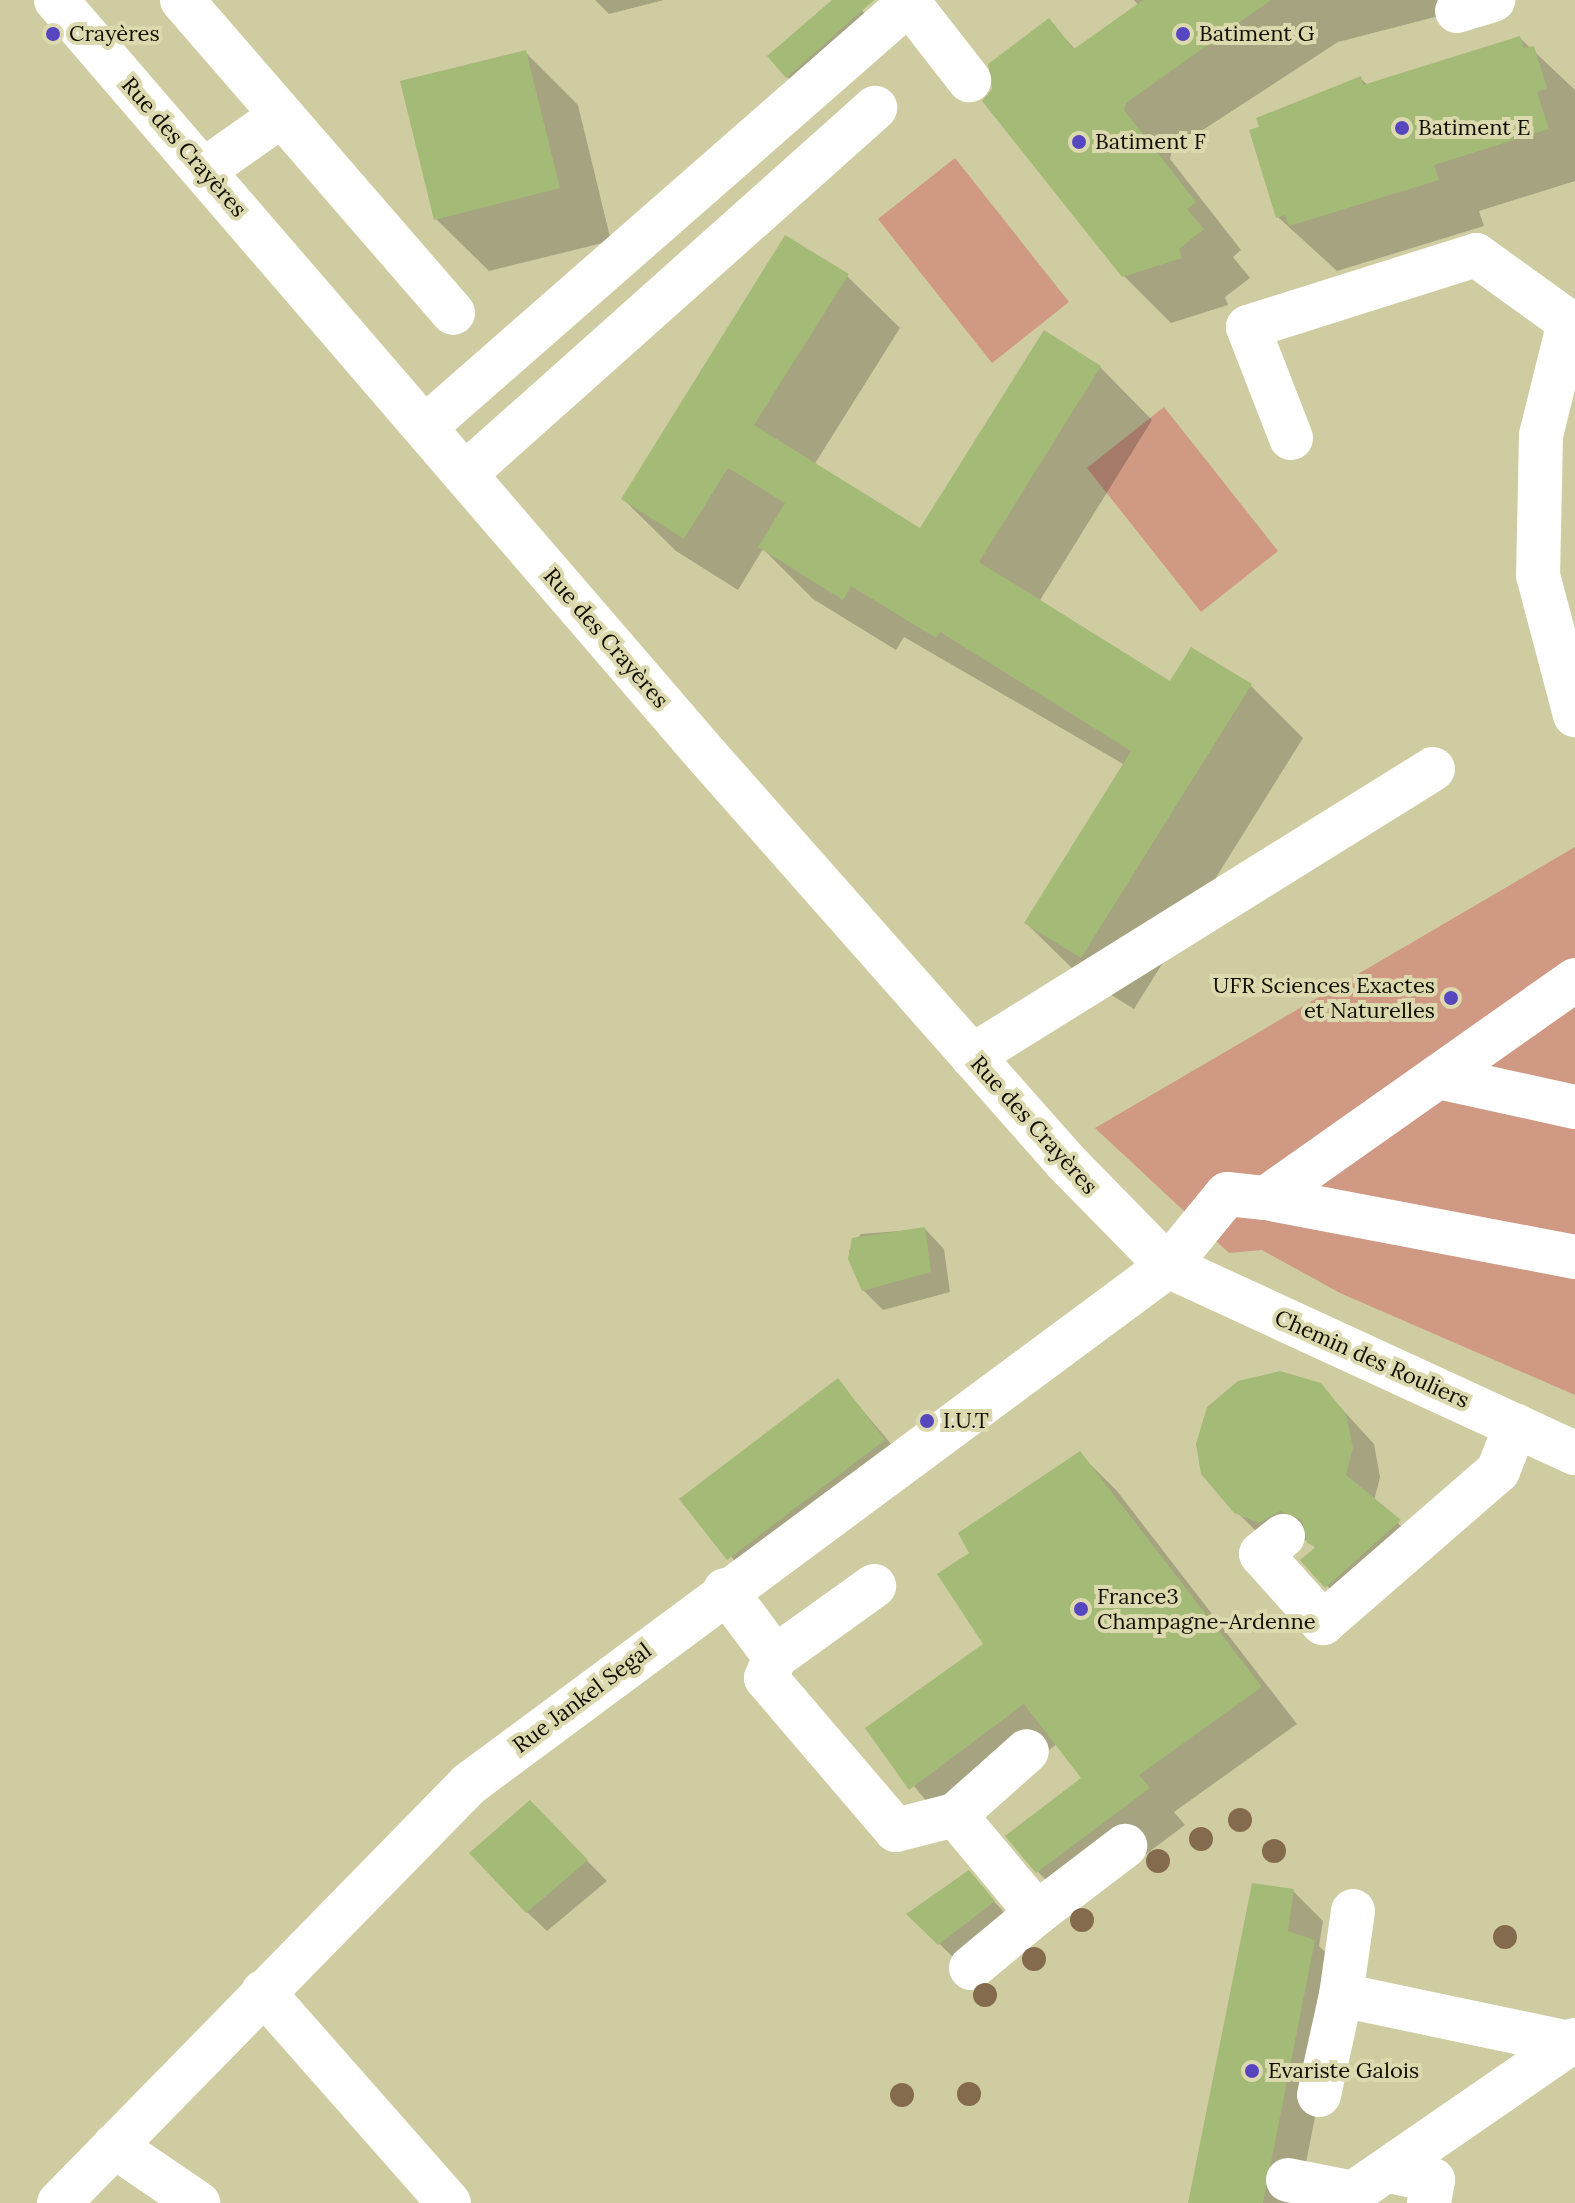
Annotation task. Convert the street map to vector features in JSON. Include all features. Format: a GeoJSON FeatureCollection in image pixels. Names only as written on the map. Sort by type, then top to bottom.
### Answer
{"type":"FeatureCollection","features":[{"type":"Feature","properties":{"kind":"street","name":"Rue des Crayères"},"geometry":{"type":"LineString","coordinates":[[56,0],[972,1056],[1168,1266]]}},
{"type":"Feature","properties":{"kind":"street"},"geometry":{"type":"LineString","coordinates":[[182,0],[453,313]]}},
{"type":"Feature","properties":{"kind":"street"},"geometry":{"type":"LineString","coordinates":[[425,427],[909,3],[969,80]]}},
{"type":"Feature","properties":{"kind":"street"},"geometry":{"type":"LineString","coordinates":[[465,474],[875,108]]}},
{"type":"Feature","properties":{"kind":"street"},"geometry":{"type":"LineString","coordinates":[[204,170],[282,115]]}},
{"type":"Feature","properties":{"kind":"street"},"geometry":{"type":"LineString","coordinates":[[1291,438],[1248,327],[1476,255],[1569,322],[1541,435],[1538,575],[1575,715]]}},
{"type":"Feature","properties":{"kind":"street"},"geometry":{"type":"LineString","coordinates":[[972,1056],[1433,769]]}},
{"type":"Feature","properties":{"kind":"street"},"geometry":{"type":"LineString","coordinates":[[1266,1198],[1443,1078],[1575,980]]}},
{"type":"Feature","properties":{"kind":"street"},"geometry":{"type":"LineString","coordinates":[[1443,1078],[1575,1107]]}},
{"type":"Feature","properties":{"kind":"street","name":"Rue Jankel Segal"},"geometry":{"type":"LineString","coordinates":[[59,2203],[469,1784],[725,1590],[1168,1266],[1227,1194],[1266,1198]]}},
{"type":"Feature","properties":{"kind":"street"},"geometry":{"type":"LineString","coordinates":[[1266,1198],[1575,1257]]}},
{"type":"Feature","properties":{"kind":"street","name":"Chemin des Rouliers"},"geometry":{"type":"LineString","coordinates":[[1168,1266],[1575,1453]]}},
{"type":"Feature","properties":{"kind":"street"},"geometry":{"type":"LineString","coordinates":[[1283,1536],[1261,1554],[1323,1623],[1498,1471],[1516,1425]]}},
{"type":"Feature","properties":{"kind":"street"},"geometry":{"type":"LineString","coordinates":[[874,1586],[775,1657],[766,1678],[896,1830],[955,1815],[1027,1751]]}},
{"type":"Feature","properties":{"kind":"street"},"geometry":{"type":"LineString","coordinates":[[725,1590],[775,1657]]}},
{"type":"Feature","properties":{"kind":"street"},"geometry":{"type":"LineString","coordinates":[[955,1815],[1037,1913]]}},
{"type":"Feature","properties":{"kind":"street"},"geometry":{"type":"LineString","coordinates":[[971,1968],[1125,1846]]}},
{"type":"Feature","properties":{"kind":"street"},"geometry":{"type":"LineString","coordinates":[[1319,2095],[1341,1995],[1353,1911]]}},
{"type":"Feature","properties":{"kind":"street"},"geometry":{"type":"LineString","coordinates":[[263,1992],[449,2203]]}},
{"type":"Feature","properties":{"kind":"street"},"geometry":{"type":"LineString","coordinates":[[1341,1995],[1571,2041]]}},
{"type":"Feature","properties":{"kind":"street"},"geometry":{"type":"LineString","coordinates":[[1288,2180],[1353,2193],[1571,2041]]}},
{"type":"Feature","properties":{"kind":"street"},"geometry":{"type":"LineString","coordinates":[[114,2146],[198,2203]]}},
{"type":"Feature","properties":{"kind":"street"},"geometry":{"type":"LineString","coordinates":[[1388,2171],[1433,2180],[1429,2203]]}},
{"type":"Feature","properties":{"kind":"shaded area"},"geometry":{"type":"Polygon","coordinates":[[[955,158],[1069,302],[992,363],[878,219],[955,158]]]}},
{"type":"Feature","properties":{"kind":"shaded area"},"geometry":{"type":"Polygon","coordinates":[[[1164,407],[1278,551],[1201,612],[1087,468],[1164,407]]]}},
{"type":"Feature","properties":{"kind":"shaded area","name":"UFR Sciences Exactes et Naturelles"},"geometry":{"type":"Polygon","coordinates":[[[1575,847],[1575,1395],[1340,1293],[1262,1250],[1229,1253],[1095,1128],[1575,847]]]}},
{"type":"Feature","properties":{"kind":"building"},"geometry":{"type":"Polygon","coordinates":[[[832,0],[874,0],[786,78],[767,56],[832,0]]]}},
{"type":"Feature","properties":{"kind":"building"},"geometry":{"type":"Polygon","coordinates":[[[1143,0],[1271,0],[1126,103],[1124,110],[1196,202],[1187,209],[1204,229],[1179,249],[1182,258],[1122,277],[982,101],[992,89],[988,64],[1049,18],[1074,49],[1143,0]]]}},
{"type":"Feature","properties":{"kind":"building","name":"Batiment E"},"geometry":{"type":"Polygon","coordinates":[[[1520,36],[1524,48],[1534,46],[1547,88],[1537,92],[1549,129],[1434,165],[1439,180],[1289,226],[1285,215],[1276,218],[1249,130],[1259,127],[1256,118],[1361,76],[1363,85],[1520,36]]]}},
{"type":"Feature","properties":{"kind":"building"},"geometry":{"type":"Polygon","coordinates":[[[526,50],[560,188],[434,220],[400,81],[526,50]]]}},
{"type":"Feature","properties":{"kind":"building"},"geometry":{"type":"Polygon","coordinates":[[[785,235],[849,274],[754,425],[920,528],[1044,330],[1101,366],[979,562],[1170,681],[1191,647],[1252,684],[1081,958],[1024,923],[1131,751],[940,632],[936,638],[851,586],[843,600],[758,547],[785,503],[728,468],[684,539],[621,499],[785,235]]]}},
{"type":"Feature","properties":{"kind":"building"},"geometry":{"type":"Polygon","coordinates":[[[925,1227],[931,1272],[862,1291],[848,1259],[852,1238],[925,1227]]]}},
{"type":"Feature","properties":{"kind":"building"},"geometry":{"type":"Polygon","coordinates":[[[1280,1371],[1321,1383],[1346,1414],[1353,1448],[1346,1475],[1401,1520],[1325,1588],[1300,1560],[1316,1547],[1307,1543],[1302,1520],[1280,1511],[1259,1523],[1234,1513],[1201,1474],[1196,1444],[1207,1407],[1238,1381],[1280,1371]]]}},
{"type":"Feature","properties":{"kind":"building"},"geometry":{"type":"Polygon","coordinates":[[[838,1378],[885,1440],[727,1560],[679,1499],[838,1378]]]}},
{"type":"Feature","properties":{"kind":"building","name":"France3 Champagne-Ardenne"},"geometry":{"type":"Polygon","coordinates":[[[1080,1451],[1262,1687],[1139,1775],[1150,1788],[1036,1873],[1005,1836],[1081,1778],[1024,1704],[909,1790],[865,1728],[983,1644],[937,1574],[969,1553],[958,1533],[1080,1451]]]}},
{"type":"Feature","properties":{"kind":"building"},"geometry":{"type":"Polygon","coordinates":[[[530,1800],[588,1860],[526,1913],[469,1853],[530,1800]]]}},
{"type":"Feature","properties":{"kind":"building"},"geometry":{"type":"Polygon","coordinates":[[[969,1870],[995,1901],[938,1945],[906,1914],[969,1870]]]}},
{"type":"Feature","properties":{"kind":"building","name":"Evariste Galois"},"geometry":{"type":"Polygon","coordinates":[[[1252,1883],[1294,1889],[1288,1931],[1315,1940],[1263,2203],[1188,2203],[1252,1883]]]}},
{"type":"Feature","properties":{"kind":"place","name":"Crayères"},"geometry":{"type":"Point","coordinates":[53,34]}},
{"type":"Feature","properties":{"kind":"place","name":"Batiment G"},"geometry":{"type":"Point","coordinates":[1183,34]}},
{"type":"Feature","properties":{"kind":"place","name":"Batiment E"},"geometry":{"type":"Point","coordinates":[1402,128]}},
{"type":"Feature","properties":{"kind":"place","name":"Batiment F"},"geometry":{"type":"Point","coordinates":[1079,142]}},
{"type":"Feature","properties":{"kind":"place","name":"UFR Sciences Exactes et Naturelles"},"geometry":{"type":"Point","coordinates":[1451,998]}},
{"type":"Feature","properties":{"kind":"place","name":"I.U.T"},"geometry":{"type":"Point","coordinates":[927,1421]}},
{"type":"Feature","properties":{"kind":"place","name":"France3 Champagne-Ardenne"},"geometry":{"type":"Point","coordinates":[1081,1609]}},
{"type":"Feature","properties":{"kind":"place","name":"Evariste Galois"},"geometry":{"type":"Point","coordinates":[1252,2071]}}]}
